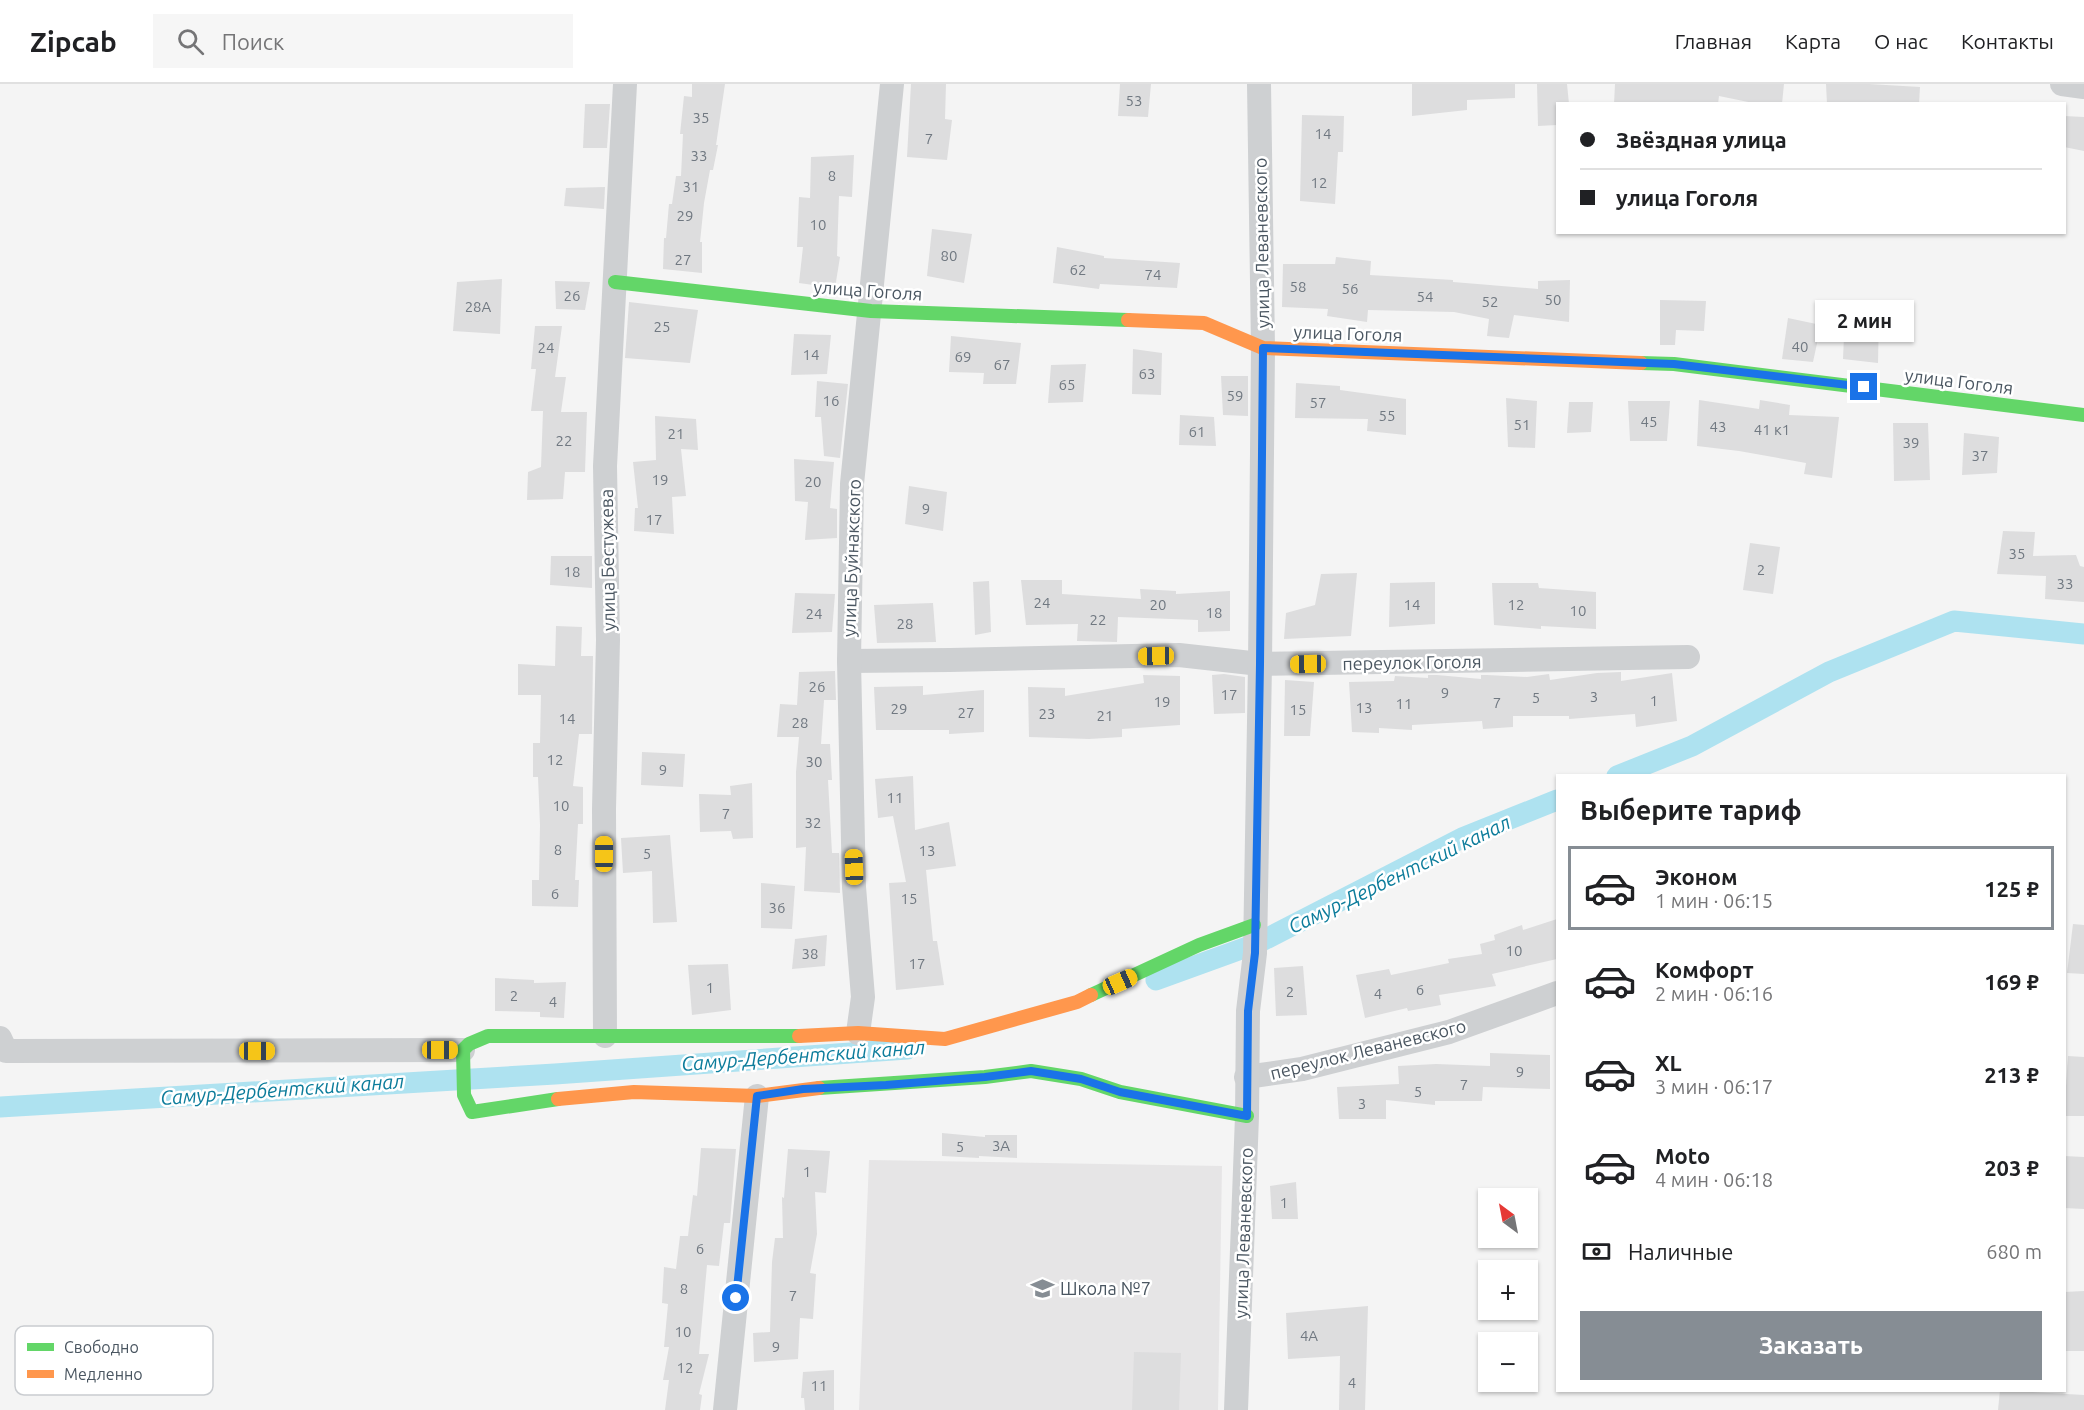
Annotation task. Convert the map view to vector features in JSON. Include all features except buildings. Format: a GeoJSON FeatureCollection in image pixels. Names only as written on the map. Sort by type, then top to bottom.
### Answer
{"type":"FeatureCollection","features":[{"type":"Feature","properties":{"kind":"street","name":"улица Бестужева"},"geometry":{"type":"LineString","coordinates":[[605,1036],[604,809],[608,640],[605,466],[625,84]]}},
{"type":"Feature","properties":{"kind":"street","name":"улица Буйнакского"},"geometry":{"type":"LineString","coordinates":[[858,1033],[863,997],[854,887],[849,661],[852,484],[892,84]]}},
{"type":"Feature","properties":{"kind":"street","name":"улица Леваневского"},"geometry":{"type":"LineString","coordinates":[[1236,1410],[1247,1116],[1248,1011],[1254,938],[1260,664],[1263,348],[1259,84]]}},
{"type":"Feature","properties":{"kind":"street"},"geometry":{"type":"LineString","coordinates":[[2062,84],[2084,87]]}},
{"type":"Feature","properties":{"kind":"street","name":"улица Гоголя"},"geometry":{"type":"LineString","coordinates":[[615,282],[871,311],[1204,323],[1263,348],[1674,364],[2084,415]]}},
{"type":"Feature","properties":{"kind":"street","name":"переулок Гоголя"},"geometry":{"type":"LineString","coordinates":[[849,661],[1179,655],[1260,664],[1688,657]]}},
{"type":"Feature","properties":{"kind":"street"},"geometry":{"type":"LineString","coordinates":[[1247,1116],[1120,1092],[1081,1079],[1031,1071],[886,1085],[803,1089],[757,1096],[634,1092],[555,1099],[472,1112],[464,1095],[464,1056],[469,1044],[488,1035],[774,1037],[858,1033],[945,1040],[1077,1002],[1199,945],[1254,938]]}},
{"type":"Feature","properties":{"kind":"street","name":"переулок Леваневского"},"geometry":{"type":"LineString","coordinates":[[1246,1077],[1302,1069],[1449,1032],[1556,993]]}},
{"type":"Feature","properties":{"kind":"street"},"geometry":{"type":"LineString","coordinates":[[2,1047],[464,1056]]}},
{"type":"Feature","properties":{"kind":"street"},"geometry":{"type":"LineString","coordinates":[[725,1410],[757,1096]]}},
{"type":"Feature","properties":{"kind":"shaded area","name":"Школа №7"},"geometry":{"type":"Polygon","coordinates":[[[869,1160],[1222,1166],[1218,1410],[859,1410],[869,1160]]]}},
{"type":"Feature","properties":{"kind":"waterway","name":"Самур-Дербентский канал"},"geometry":{"type":"LineString","coordinates":[[1622,774],[1692,746],[1829,672],[1954,621],[2084,634]]}},
{"type":"Feature","properties":{"kind":"waterway","name":"Самур-Дербентский канал"},"geometry":{"type":"LineString","coordinates":[[1156,980],[1258,943],[1462,838],[1556,800]]}},
{"type":"Feature","properties":{"kind":"waterway","name":"Самур-Дербентский канал"},"geometry":{"type":"LineString","coordinates":[[0,1107],[555,1074],[907,1049]]}},
{"type":"Feature","properties":{"kind":"traffic: fast"},"geometry":{"type":"LineString","coordinates":[[615,282],[871,311],[1128,320]]}},
{"type":"Feature","properties":{"kind":"traffic: fast"},"geometry":{"type":"LineString","coordinates":[[1641,363],[1674,364],[2084,415]]}},
{"type":"Feature","properties":{"kind":"traffic: fast"},"geometry":{"type":"LineString","coordinates":[[1091,995],[1199,945],[1254,925]]}},
{"type":"Feature","properties":{"kind":"traffic: fast"},"geometry":{"type":"LineString","coordinates":[[558,1099],[472,1112],[464,1095],[463,1050],[469,1044],[488,1036],[799,1036]]}},
{"type":"Feature","properties":{"kind":"traffic: fast"},"geometry":{"type":"LineString","coordinates":[[819,1088],[985,1077],[1031,1071],[1081,1079],[1120,1092],[1247,1116]]}},
{"type":"Feature","properties":{"kind":"traffic: slow"},"geometry":{"type":"LineString","coordinates":[[1128,320],[1204,323],[1263,348],[1641,363]]}},
{"type":"Feature","properties":{"kind":"traffic: slow"},"geometry":{"type":"LineString","coordinates":[[799,1036],[858,1033],[945,1039],[1077,1002],[1091,995]]}},
{"type":"Feature","properties":{"kind":"traffic: slow"},"geometry":{"type":"LineString","coordinates":[[558,1099],[634,1092],[757,1096],[819,1088]]}},
{"type":"Feature","properties":{"kind":"place","name":"Школа №7"},"geometry":{"type":"Point","coordinates":[1042,1288]}},
{"type":"Feature","properties":{"kind":"route"},"geometry":{"type":"LineString","coordinates":[[736,1298],[757,1096],[803,1089],[886,1085],[1031,1071],[1081,1079],[1120,1092],[1215,1108],[1247,1116],[1248,1011],[1255,953],[1263,348],[1674,364],[1864,387]]}}]}
